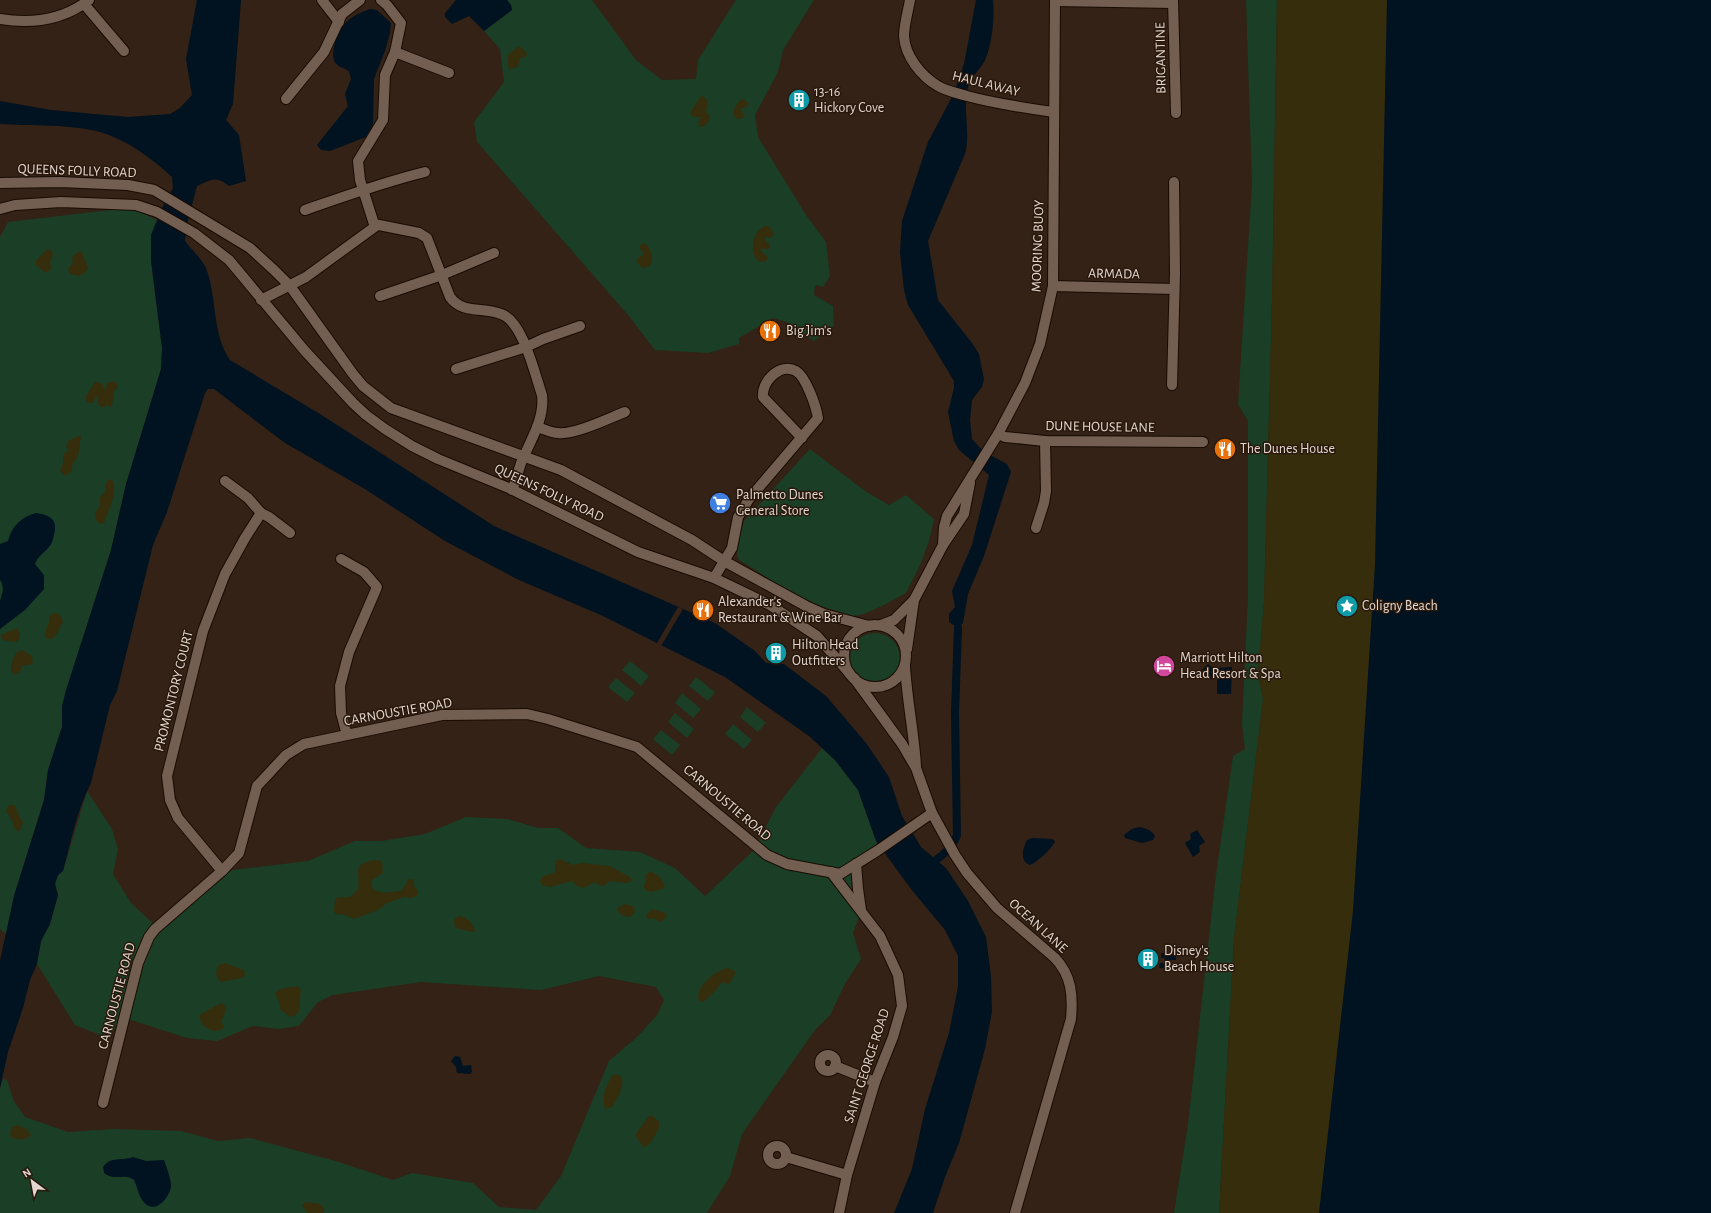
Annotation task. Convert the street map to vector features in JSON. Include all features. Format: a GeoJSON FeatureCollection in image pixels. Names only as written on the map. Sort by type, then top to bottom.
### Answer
{"type":"FeatureCollection","features":[{"type":"Feature","properties":{"kind":"street"},"geometry":{"type":"LineString","coordinates":[[322,0],[339,22]]}},
{"type":"Feature","properties":{"kind":"street"},"geometry":{"type":"LineString","coordinates":[[286,99],[324,52],[342,14],[360,0]]}},
{"type":"Feature","properties":{"kind":"street","name":"HAUL AWAY"},"geometry":{"type":"LineString","coordinates":[[910,0],[904,36],[907,49],[923,74],[938,86],[949,91],[1016,107],[1054,112]]}},
{"type":"Feature","properties":{"kind":"street","name":"BRIGANTINE"},"geometry":{"type":"LineString","coordinates":[[1055,0],[1173,1],[1176,114]]}},
{"type":"Feature","properties":{"kind":"street","name":"MOORING BUOY"},"geometry":{"type":"LineString","coordinates":[[943,545],[947,516],[998,434],[1025,384],[1040,344],[1052,286],[1055,0]]}},
{"type":"Feature","properties":{"kind":"street"},"geometry":{"type":"LineString","coordinates":[[376,226],[374,224],[360,180],[358,161],[383,120],[385,75],[395,52],[401,24],[383,1]]}},
{"type":"Feature","properties":{"kind":"street"},"geometry":{"type":"LineString","coordinates":[[0,19],[18,22],[37,21],[63,14],[86,2],[124,51]]}},
{"type":"Feature","properties":{"kind":"street"},"geometry":{"type":"LineString","coordinates":[[395,52],[449,73]]}},
{"type":"Feature","properties":{"kind":"street"},"geometry":{"type":"LineString","coordinates":[[305,210],[400,178],[425,172]]}},
{"type":"Feature","properties":{"kind":"street","name":"QUEENS FOLLY ROAD"},"geometry":{"type":"LineString","coordinates":[[0,184],[60,182],[128,185],[154,190],[250,248],[290,286],[353,374],[379,400],[391,408],[524,458],[561,470],[692,540],[724,561],[816,610],[869,626]]}},
{"type":"Feature","properties":{"kind":"street"},"geometry":{"type":"LineString","coordinates":[[1172,386],[1174,182]]}},
{"type":"Feature","properties":{"kind":"street","name":"QUEENS FOLLY ROAD"},"geometry":{"type":"LineString","coordinates":[[0,209],[15,205],[60,202],[136,205],[157,212],[194,233],[229,260],[305,351],[366,415],[412,446],[438,459],[512,490],[638,552],[714,578],[770,606],[817,636],[852,676]]}},
{"type":"Feature","properties":{"kind":"street"},"geometry":{"type":"LineString","coordinates":[[261,300],[306,277],[376,226],[419,233],[427,238],[450,297],[456,305],[464,308],[502,314],[512,323],[522,336],[526,347],[542,395],[542,413],[512,490]]}},
{"type":"Feature","properties":{"kind":"street"},"geometry":{"type":"LineString","coordinates":[[380,296],[442,275],[494,253]]}},
{"type":"Feature","properties":{"kind":"street","name":"ARMADA"},"geometry":{"type":"LineString","coordinates":[[1052,286],[1174,289]]}},
{"type":"Feature","properties":{"kind":"street"},"geometry":{"type":"LineString","coordinates":[[456,369],[526,347],[543,339],[580,326]]}},
{"type":"Feature","properties":{"kind":"street"},"geometry":{"type":"LineString","coordinates":[[714,578],[732,548],[738,516],[749,499],[802,438],[818,418],[815,402],[797,371],[789,368],[782,369],[766,382],[762,390],[762,397],[802,438]]}},
{"type":"Feature","properties":{"kind":"street"},"geometry":{"type":"LineString","coordinates":[[537,427],[552,432],[565,434],[574,432],[625,412]]}},
{"type":"Feature","properties":{"kind":"street","name":"DUNE HOUSE LANE"},"geometry":{"type":"LineString","coordinates":[[998,434],[1005,437],[1045,441],[1203,442]]}},
{"type":"Feature","properties":{"kind":"street"},"geometry":{"type":"LineString","coordinates":[[1036,528],[1046,491],[1045,441]]}},
{"type":"Feature","properties":{"kind":"street","name":"MOORING BUOY"},"geometry":{"type":"LineString","coordinates":[[906,655],[911,612],[914,600],[943,545],[964,514],[969,484],[973,475]]}},
{"type":"Feature","properties":{"kind":"street"},"geometry":{"type":"LineString","coordinates":[[225,480],[248,498],[261,513],[269,517],[290,533]]}},
{"type":"Feature","properties":{"kind":"street","name":"PROMONTORY COURT"},"geometry":{"type":"LineString","coordinates":[[222,871],[178,818],[170,800],[167,776],[203,631],[225,574],[261,513]]}},
{"type":"Feature","properties":{"kind":"street"},"geometry":{"type":"LineString","coordinates":[[341,560],[364,572],[377,586],[349,652],[340,686],[341,713],[347,735]]}},
{"type":"Feature","properties":{"kind":"street","name":"MOORING BUOY"},"geometry":{"type":"LineString","coordinates":[[880,625],[894,620],[914,600]]}},
{"type":"Feature","properties":{"kind":"street"},"geometry":{"type":"LineString","coordinates":[[880,625],[891,629],[897,634],[905,647],[906,655],[904,666],[896,679],[882,686],[867,686],[852,676],[845,663],[846,645],[858,630],[869,626],[880,625]]}},
{"type":"Feature","properties":{"kind":"street","name":"OCEAN LANE"},"geometry":{"type":"LineString","coordinates":[[904,666],[915,749],[916,768]]}},
{"type":"Feature","properties":{"kind":"street","name":"OCEAN LANE"},"geometry":{"type":"LineString","coordinates":[[852,676],[897,738],[916,768],[932,813],[955,855],[971,879],[997,908],[1063,966],[1069,980],[1073,1004],[1071,1019],[1016,1213]]}},
{"type":"Feature","properties":{"kind":"street","name":"CARNOUSTIE ROAD"},"geometry":{"type":"LineString","coordinates":[[103,1103],[138,963],[148,937],[155,929],[222,871],[239,853],[257,786],[286,756],[304,744],[442,715],[527,714],[548,719],[637,747],[767,854],[787,864],[840,874],[877,851],[932,813]]}},
{"type":"Feature","properties":{"kind":"street","name":"SAINT GEORGE ROAD"},"geometry":{"type":"LineString","coordinates":[[856,864],[862,912]]}},
{"type":"Feature","properties":{"kind":"street","name":"SAINT GEORGE ROAD"},"geometry":{"type":"LineString","coordinates":[[831,872],[880,936],[898,975],[902,1006],[893,1037],[875,1082],[847,1175],[839,1213]]}},
{"type":"Feature","properties":{"kind":"street"},"geometry":{"type":"LineString","coordinates":[[835,1066],[875,1082]]}},
{"type":"Feature","properties":{"kind":"street"},"geometry":{"type":"LineString","coordinates":[[786,1158],[847,1175]]}},
{"type":"Feature","properties":{"kind":"green space"},"geometry":{"type":"Polygon","coordinates":[[[507,0],[592,0],[636,60],[662,80],[696,79],[698,60],[736,0],[814,0],[783,50],[778,72],[755,115],[758,137],[806,215],[826,242],[830,276],[823,287],[815,285],[814,295],[833,306],[834,326],[814,341],[789,323],[773,318],[739,338],[739,344],[708,353],[655,350],[628,315],[477,142],[474,122],[504,82],[500,49],[484,31],[512,10],[511,5],[507,0]]]}},
{"type":"Feature","properties":{"kind":"green space"},"geometry":{"type":"Polygon","coordinates":[[[1246,0],[1277,0],[1272,303],[1264,603],[1258,673],[1263,699],[1234,939],[1219,1213],[1174,1213],[1188,1124],[1216,875],[1233,756],[1245,749],[1242,724],[1248,597],[1248,421],[1238,404],[1252,184],[1246,0]]]}},
{"type":"Feature","properties":{"kind":"green space"},"geometry":{"type":"Polygon","coordinates":[[[119,209],[135,210],[157,220],[151,235],[151,261],[162,348],[161,369],[126,484],[111,550],[62,706],[62,727],[48,770],[44,800],[14,896],[6,934],[0,929],[0,237],[8,222],[119,209]]]}},
{"type":"Feature","properties":{"kind":"green space"},"geometry":{"type":"Polygon","coordinates":[[[810,449],[865,491],[889,505],[906,495],[934,519],[929,541],[921,563],[906,593],[864,614],[853,616],[820,606],[777,584],[738,559],[736,547],[744,521],[810,449]]]}},
{"type":"Feature","properties":{"kind":"green space"},"geometry":{"type":"Polygon","coordinates":[[[870,633],[880,633],[893,640],[900,653],[900,663],[893,676],[880,683],[870,683],[861,679],[854,672],[850,663],[850,653],[854,644],[861,637],[870,633]]]}},
{"type":"Feature","properties":{"kind":"green space"},"geometry":{"type":"Polygon","coordinates":[[[630,661],[649,676],[641,686],[622,670],[630,661]]]}},
{"type":"Feature","properties":{"kind":"green space"},"geometry":{"type":"Polygon","coordinates":[[[696,677],[715,692],[708,701],[689,686],[696,677]]]}},
{"type":"Feature","properties":{"kind":"green space"},"geometry":{"type":"Polygon","coordinates":[[[616,678],[635,693],[627,702],[608,687],[616,678]]]}},
{"type":"Feature","properties":{"kind":"green space"},"geometry":{"type":"Polygon","coordinates":[[[682,693],[701,709],[693,718],[675,703],[682,693]]]}},
{"type":"Feature","properties":{"kind":"green space"},"geometry":{"type":"Polygon","coordinates":[[[747,707],[766,723],[758,732],[740,717],[747,707]]]}},
{"type":"Feature","properties":{"kind":"green space"},"geometry":{"type":"Polygon","coordinates":[[[675,713],[694,729],[687,738],[668,722],[675,713]]]}},
{"type":"Feature","properties":{"kind":"green space"},"geometry":{"type":"Polygon","coordinates":[[[733,724],[752,740],[744,749],[725,734],[733,724]]]}},
{"type":"Feature","properties":{"kind":"green space"},"geometry":{"type":"Polygon","coordinates":[[[661,730],[680,745],[672,755],[653,739],[661,730]]]}},
{"type":"Feature","properties":{"kind":"green space"},"geometry":{"type":"Polygon","coordinates":[[[822,748],[835,760],[858,790],[878,844],[860,856],[861,886],[865,901],[853,933],[861,959],[846,982],[830,1015],[815,1030],[742,1134],[730,1176],[707,1213],[0,1213],[0,1088],[3,1079],[7,1080],[14,1101],[25,1117],[68,1132],[113,1129],[181,1131],[218,1141],[250,1138],[339,1162],[393,1180],[412,1173],[473,1183],[499,1207],[536,1210],[561,1176],[609,1061],[637,1037],[657,1015],[664,1000],[656,987],[599,976],[541,990],[421,982],[333,995],[318,1002],[299,1026],[278,1029],[253,1026],[217,1041],[187,1038],[131,1020],[103,1036],[75,1025],[37,964],[41,941],[50,924],[58,895],[55,884],[58,875],[63,871],[87,791],[112,829],[118,849],[113,874],[131,903],[159,929],[232,870],[308,861],[355,841],[381,841],[425,834],[466,817],[507,819],[538,828],[558,828],[586,848],[640,852],[675,868],[705,896],[754,850],[776,807],[822,748]]]}},
{"type":"Feature","properties":{"kind":"sand","name":"Coligny Beach"},"geometry":{"type":"Polygon","coordinates":[[[1277,0],[1440,0],[1397,1213],[1219,1213],[1234,939],[1263,699],[1258,673],[1264,603],[1272,303],[1277,0]]]}},
{"type":"Feature","properties":{"kind":"sand"},"geometry":{"type":"Polygon","coordinates":[[[518,47],[521,47],[527,54],[526,57],[520,58],[518,67],[510,69],[508,66],[508,55],[518,47]]]}},
{"type":"Feature","properties":{"kind":"sand"},"geometry":{"type":"Polygon","coordinates":[[[703,96],[708,101],[706,112],[710,117],[706,124],[700,127],[698,123],[701,117],[693,117],[690,113],[700,97],[703,96]]]}},
{"type":"Feature","properties":{"kind":"sand"},"geometry":{"type":"Polygon","coordinates":[[[742,99],[749,104],[745,108],[740,108],[744,116],[743,118],[737,119],[733,113],[737,104],[742,99]]]}},
{"type":"Feature","properties":{"kind":"sand"},"geometry":{"type":"Polygon","coordinates":[[[765,226],[770,227],[774,234],[771,238],[764,237],[766,242],[770,244],[770,248],[762,249],[762,252],[768,257],[766,261],[760,262],[756,259],[754,254],[753,243],[757,233],[765,226]]]}},
{"type":"Feature","properties":{"kind":"sand"},"geometry":{"type":"Polygon","coordinates":[[[643,243],[648,246],[652,254],[652,262],[647,267],[642,268],[637,262],[637,259],[644,254],[639,247],[643,243]]]}},
{"type":"Feature","properties":{"kind":"sand"},"geometry":{"type":"Polygon","coordinates":[[[47,249],[51,250],[53,255],[50,262],[51,269],[46,273],[36,265],[36,261],[47,249]]]}},
{"type":"Feature","properties":{"kind":"sand"},"geometry":{"type":"Polygon","coordinates":[[[78,252],[82,252],[88,268],[85,273],[79,276],[70,274],[68,269],[73,262],[72,257],[78,252]]]}},
{"type":"Feature","properties":{"kind":"sand"},"geometry":{"type":"Polygon","coordinates":[[[114,381],[118,387],[114,391],[112,406],[109,407],[107,404],[105,407],[101,407],[97,402],[98,397],[96,396],[93,403],[89,403],[86,400],[86,396],[95,382],[102,383],[105,391],[107,383],[114,381]]]}},
{"type":"Feature","properties":{"kind":"sand"},"geometry":{"type":"Polygon","coordinates":[[[81,436],[78,456],[73,463],[71,472],[64,475],[60,471],[63,463],[63,455],[67,451],[70,451],[66,447],[68,441],[81,436]]]}},
{"type":"Feature","properties":{"kind":"sand"},"geometry":{"type":"Polygon","coordinates":[[[109,479],[112,480],[114,484],[114,495],[104,523],[100,524],[96,520],[95,513],[100,506],[100,498],[105,492],[106,483],[109,479]]]}},
{"type":"Feature","properties":{"kind":"sand"},"geometry":{"type":"Polygon","coordinates":[[[53,613],[60,615],[63,622],[56,635],[51,639],[48,639],[45,637],[46,629],[49,622],[49,617],[53,613]]]}},
{"type":"Feature","properties":{"kind":"sand"},"geometry":{"type":"Polygon","coordinates":[[[17,628],[20,633],[18,641],[12,642],[1,639],[1,635],[17,628]]]}},
{"type":"Feature","properties":{"kind":"sand"},"geometry":{"type":"Polygon","coordinates":[[[22,650],[32,656],[33,663],[22,666],[20,672],[14,675],[11,666],[17,652],[22,650]]]}},
{"type":"Feature","properties":{"kind":"sand"},"geometry":{"type":"Polygon","coordinates":[[[10,805],[15,806],[23,821],[19,832],[14,828],[13,822],[6,811],[10,805]]]}},
{"type":"Feature","properties":{"kind":"sand"},"geometry":{"type":"Polygon","coordinates":[[[560,859],[573,865],[582,863],[609,866],[630,877],[632,881],[627,883],[610,881],[604,886],[594,882],[584,888],[577,886],[572,881],[550,887],[542,885],[540,881],[541,878],[555,872],[556,861],[560,859]]]}},
{"type":"Feature","properties":{"kind":"sand"},"geometry":{"type":"Polygon","coordinates":[[[375,860],[381,861],[383,865],[383,873],[372,880],[374,889],[381,892],[400,891],[409,879],[412,879],[414,880],[414,886],[418,891],[417,896],[411,898],[404,897],[387,903],[378,910],[354,919],[345,915],[336,914],[334,912],[335,899],[351,896],[358,889],[359,867],[362,864],[375,860]]]}},
{"type":"Feature","properties":{"kind":"sand"},"geometry":{"type":"Polygon","coordinates":[[[649,872],[654,873],[661,878],[665,886],[662,889],[651,892],[645,890],[645,876],[649,872]]]}},
{"type":"Feature","properties":{"kind":"sand"},"geometry":{"type":"Polygon","coordinates":[[[624,904],[633,906],[635,911],[633,915],[628,917],[621,915],[617,909],[624,904]]]}},
{"type":"Feature","properties":{"kind":"sand"},"geometry":{"type":"Polygon","coordinates":[[[652,909],[666,913],[667,915],[664,920],[659,922],[654,918],[648,919],[646,915],[652,909]]]}},
{"type":"Feature","properties":{"kind":"sand"},"geometry":{"type":"Polygon","coordinates":[[[458,916],[464,917],[469,921],[475,931],[473,932],[455,928],[454,920],[458,916]]]}},
{"type":"Feature","properties":{"kind":"sand"},"geometry":{"type":"Polygon","coordinates":[[[225,963],[244,970],[245,976],[221,982],[216,972],[219,965],[225,963]]]}},
{"type":"Feature","properties":{"kind":"sand"},"geometry":{"type":"Polygon","coordinates":[[[728,968],[736,972],[730,983],[727,984],[722,982],[705,1001],[699,1001],[698,996],[707,980],[717,972],[728,968]]]}},
{"type":"Feature","properties":{"kind":"sand"},"geometry":{"type":"Polygon","coordinates":[[[298,986],[301,990],[299,1010],[296,1015],[290,1017],[280,1009],[275,993],[280,989],[298,986]]]}},
{"type":"Feature","properties":{"kind":"sand"},"geometry":{"type":"Polygon","coordinates":[[[222,1003],[225,1006],[221,1021],[224,1027],[217,1031],[206,1028],[201,1022],[200,1015],[222,1003]]]}},
{"type":"Feature","properties":{"kind":"sand"},"geometry":{"type":"Polygon","coordinates":[[[614,1074],[621,1076],[622,1088],[612,1107],[606,1109],[604,1105],[605,1091],[611,1077],[614,1074]]]}},
{"type":"Feature","properties":{"kind":"sand"},"geometry":{"type":"Polygon","coordinates":[[[649,1116],[653,1116],[659,1122],[659,1128],[649,1145],[643,1147],[635,1135],[649,1116]]]}},
{"type":"Feature","properties":{"kind":"sand"},"geometry":{"type":"Polygon","coordinates":[[[17,1125],[26,1129],[31,1135],[24,1139],[11,1138],[10,1133],[12,1127],[17,1125]]]}},
{"type":"Feature","properties":{"kind":"sand"},"geometry":{"type":"Polygon","coordinates":[[[306,1202],[320,1204],[324,1208],[323,1213],[307,1213],[302,1205],[306,1202]]]}},
{"type":"Feature","properties":{"kind":"water"},"geometry":{"type":"Polygon","coordinates":[[[197,0],[241,0],[233,104],[226,120],[239,135],[246,181],[229,186],[220,181],[210,180],[197,186],[187,224],[185,241],[206,267],[212,293],[217,328],[224,350],[230,360],[320,414],[494,526],[715,623],[755,651],[766,663],[784,664],[826,696],[866,743],[889,777],[902,816],[921,847],[946,868],[968,901],[986,937],[991,976],[992,1012],[985,1049],[959,1143],[945,1177],[933,1213],[894,1213],[912,1169],[925,1109],[949,1033],[958,987],[958,956],[945,930],[911,889],[876,841],[858,790],[835,760],[809,736],[725,677],[603,616],[519,580],[445,541],[365,489],[285,443],[214,389],[208,389],[205,393],[167,512],[153,545],[117,691],[110,705],[91,783],[78,815],[63,871],[58,875],[55,884],[58,895],[50,924],[41,941],[37,964],[30,980],[23,1008],[8,1052],[0,1088],[0,961],[14,896],[44,800],[48,770],[62,727],[62,706],[66,690],[111,550],[126,484],[161,369],[162,348],[151,261],[151,235],[163,206],[173,188],[172,177],[164,170],[130,145],[110,135],[89,129],[0,124],[0,101],[51,110],[128,117],[170,114],[180,108],[192,95],[186,59],[197,0]]]}},
{"type":"Feature","properties":{"kind":"water"},"geometry":{"type":"Polygon","coordinates":[[[456,0],[507,0],[511,5],[512,10],[484,31],[469,16],[452,24],[445,17],[445,13],[456,0]]]}},
{"type":"Feature","properties":{"kind":"water"},"geometry":{"type":"Polygon","coordinates":[[[976,0],[993,0],[993,22],[990,45],[984,62],[969,83],[966,95],[967,145],[965,154],[928,241],[938,300],[979,354],[984,379],[982,387],[972,400],[970,420],[972,439],[984,452],[1007,464],[1011,472],[984,556],[968,594],[963,623],[958,628],[949,622],[949,614],[955,607],[952,591],[972,545],[989,475],[959,450],[954,441],[948,412],[954,388],[954,381],[908,305],[904,290],[900,252],[902,221],[928,142],[953,95],[964,64],[976,0]]]}},
{"type":"Feature","properties":{"kind":"water"},"geometry":{"type":"Polygon","coordinates":[[[1387,0],[1711,0],[1711,1213],[1319,1213],[1353,911],[1375,564],[1387,0]]]}},
{"type":"Feature","properties":{"kind":"water"},"geometry":{"type":"Polygon","coordinates":[[[370,9],[377,10],[391,23],[385,51],[374,79],[373,124],[366,137],[330,151],[321,150],[317,145],[348,106],[345,94],[351,79],[349,71],[338,65],[333,58],[335,42],[341,29],[352,17],[370,9]]]}},
{"type":"Feature","properties":{"kind":"water"},"geometry":{"type":"Polygon","coordinates":[[[36,513],[46,515],[52,519],[55,526],[51,544],[39,557],[35,564],[44,575],[44,589],[25,610],[0,629],[0,601],[3,590],[0,580],[0,544],[8,541],[12,531],[18,523],[26,517],[36,513]]]}},
{"type":"Feature","properties":{"kind":"water"},"geometry":{"type":"Polygon","coordinates":[[[1208,664],[1217,671],[1217,668],[1232,667],[1231,694],[1217,694],[1217,675],[1211,679],[1202,670],[1208,664]]]}},
{"type":"Feature","properties":{"kind":"water"},"geometry":{"type":"Polygon","coordinates":[[[1139,827],[1152,832],[1155,836],[1153,840],[1142,843],[1125,838],[1124,835],[1132,829],[1139,827]]]}},
{"type":"Feature","properties":{"kind":"water"},"geometry":{"type":"Polygon","coordinates":[[[1197,830],[1205,842],[1199,846],[1200,852],[1193,857],[1185,843],[1191,839],[1190,834],[1197,830]]]}},
{"type":"Feature","properties":{"kind":"water"},"geometry":{"type":"Polygon","coordinates":[[[1032,838],[1052,839],[1055,841],[1054,844],[1037,861],[1030,865],[1024,861],[1023,854],[1027,840],[1032,838]]]}},
{"type":"Feature","properties":{"kind":"water"},"geometry":{"type":"Polygon","coordinates":[[[1161,953],[1176,955],[1176,960],[1170,960],[1170,964],[1175,965],[1174,969],[1159,968],[1160,963],[1164,963],[1165,958],[1161,958],[1161,953]]]}},
{"type":"Feature","properties":{"kind":"water"},"geometry":{"type":"Polygon","coordinates":[[[455,1056],[460,1057],[463,1066],[471,1065],[472,1072],[470,1074],[457,1073],[456,1067],[451,1061],[455,1056]]]}},
{"type":"Feature","properties":{"kind":"water"},"geometry":{"type":"Polygon","coordinates":[[[133,1157],[146,1161],[164,1160],[170,1178],[171,1187],[165,1199],[155,1207],[151,1207],[144,1203],[140,1197],[134,1180],[131,1178],[112,1177],[104,1173],[103,1167],[110,1161],[133,1157]]]}},
{"type":"Feature","properties":{"kind":"pier"},"geometry":{"type":"Polygon","coordinates":[[[678,607],[683,609],[661,646],[657,643],[678,607]]]}},
{"type":"Feature","properties":{"kind":"waterway"},"geometry":{"type":"LineString","coordinates":[[936,860],[954,842],[957,835],[955,713],[958,628]]}},
{"type":"Feature","properties":{"kind":"place","name":"13-16 Hickory Cove"},"geometry":{"type":"Point","coordinates":[799,100]}},
{"type":"Feature","properties":{"kind":"place","name":"Big Jim's"},"geometry":{"type":"Point","coordinates":[770,331]}},
{"type":"Feature","properties":{"kind":"place","name":"The Dunes House"},"geometry":{"type":"Point","coordinates":[1225,449]}},
{"type":"Feature","properties":{"kind":"place","name":"Palmetto Dunes General Store"},"geometry":{"type":"Point","coordinates":[720,503]}},
{"type":"Feature","properties":{"kind":"place","name":"Coligny Beach"},"geometry":{"type":"Point","coordinates":[1347,606]}},
{"type":"Feature","properties":{"kind":"place","name":"Alexander's Restaurant & Wine Bar"},"geometry":{"type":"Point","coordinates":[703,610]}},
{"type":"Feature","properties":{"kind":"place","name":"Hilton Head Outfitters"},"geometry":{"type":"Point","coordinates":[776,653]}},
{"type":"Feature","properties":{"kind":"place","name":"Marriott Hilton Head Resort & Spa"},"geometry":{"type":"Point","coordinates":[1164,666]}},
{"type":"Feature","properties":{"kind":"place","name":"Disney's Beach House"},"geometry":{"type":"Point","coordinates":[1148,959]}}]}
